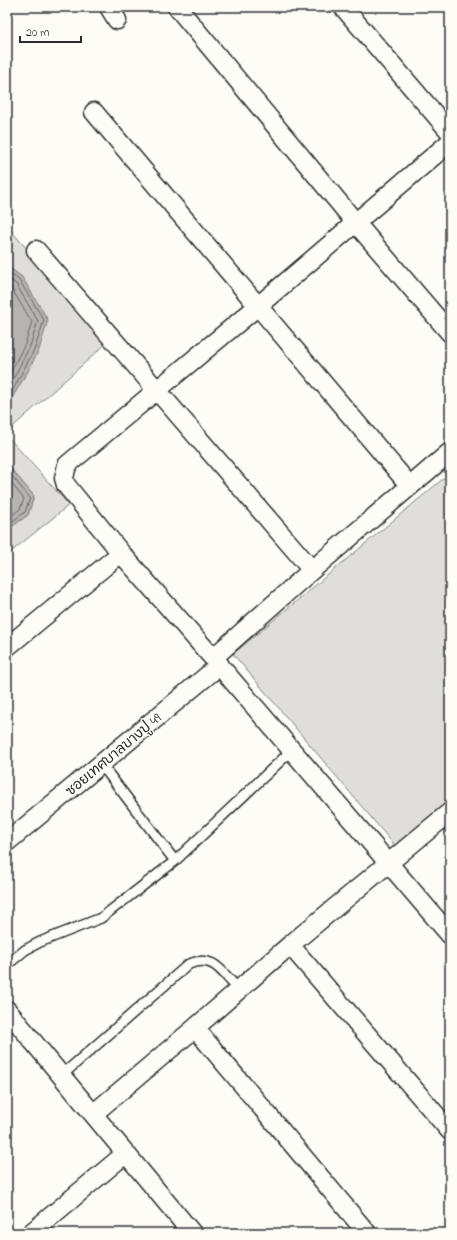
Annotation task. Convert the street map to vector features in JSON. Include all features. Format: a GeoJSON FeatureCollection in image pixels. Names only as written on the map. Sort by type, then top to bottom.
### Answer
{"type":"FeatureCollection","features":[{"type":"Feature","properties":{"kind":"street"},"geometry":{"type":"LineString","coordinates":[[177,7],[355,222],[450,333]]}},
{"type":"Feature","properties":{"kind":"street"},"geometry":{"type":"LineString","coordinates":[[343,7],[450,132]]}},
{"type":"Feature","properties":{"kind":"street"},"geometry":{"type":"LineString","coordinates":[[94,112],[410,486]]}},
{"type":"Feature","properties":{"kind":"street"},"geometry":{"type":"LineString","coordinates":[[450,142],[258,306],[67,465],[64,471],[66,485],[121,553],[217,662],[450,935]]}},
{"type":"Feature","properties":{"kind":"street"},"geometry":{"type":"LineString","coordinates":[[36,250],[156,392],[312,570]]}},
{"type":"Feature","properties":{"kind":"street","name":"ซอยเทศบาลบางปู 49"},"geometry":{"type":"LineString","coordinates":[[7,842],[101,764],[217,662],[312,570],[450,452]]}},
{"type":"Feature","properties":{"kind":"street"},"geometry":{"type":"LineString","coordinates":[[7,648],[121,553]]}},
{"type":"Feature","properties":{"kind":"street"},"geometry":{"type":"LineString","coordinates":[[93,1114],[290,945],[450,812]]}},
{"type":"Feature","properties":{"kind":"street"},"geometry":{"type":"LineString","coordinates":[[290,945],[450,1131]]}},
{"type":"Feature","properties":{"kind":"street"},"geometry":{"type":"LineString","coordinates":[[7,1010],[192,1233]]}},
{"type":"Feature","properties":{"kind":"street"},"geometry":{"type":"LineString","coordinates":[[195,1028],[368,1233]]}},
{"type":"Feature","properties":{"kind":"street"},"geometry":{"type":"LineString","coordinates":[[31,1233],[125,1154]]}},
{"type":"Feature","properties":{"kind":"lane"},"geometry":{"type":"LineString","coordinates":[[7,965],[25,950],[40,942],[101,918],[175,861],[292,750]]}},
{"type":"Feature","properties":{"kind":"lane"},"geometry":{"type":"LineString","coordinates":[[101,764],[175,861]]}},
{"type":"Feature","properties":{"kind":"lane"},"geometry":{"type":"LineString","coordinates":[[62,1076],[189,964],[203,960],[211,962],[239,990]]}},
{"type":"Feature","properties":{"kind":"shaded area"},"geometry":{"type":"Polygon","coordinates":[[[7,226],[108,342],[7,432],[7,406],[28,371],[22,277],[7,266],[7,226]]]}},
{"type":"Feature","properties":{"kind":"shaded area"},"geometry":{"type":"Polygon","coordinates":[[[7,436],[69,505],[7,555],[7,530],[28,515],[34,496],[7,464],[7,436]]]}},
{"type":"Feature","properties":{"kind":"shaded area"},"geometry":{"type":"Polygon","coordinates":[[[450,473],[450,802],[396,847],[233,654],[450,473]]]}},
{"type":"Feature","properties":{"kind":"water"},"geometry":{"type":"Polygon","coordinates":[[[7,266],[22,277],[48,320],[39,350],[7,406],[7,266]]]}},
{"type":"Feature","properties":{"kind":"water"},"geometry":{"type":"Polygon","coordinates":[[[7,464],[34,496],[28,515],[7,530],[7,464]]]}}]}
